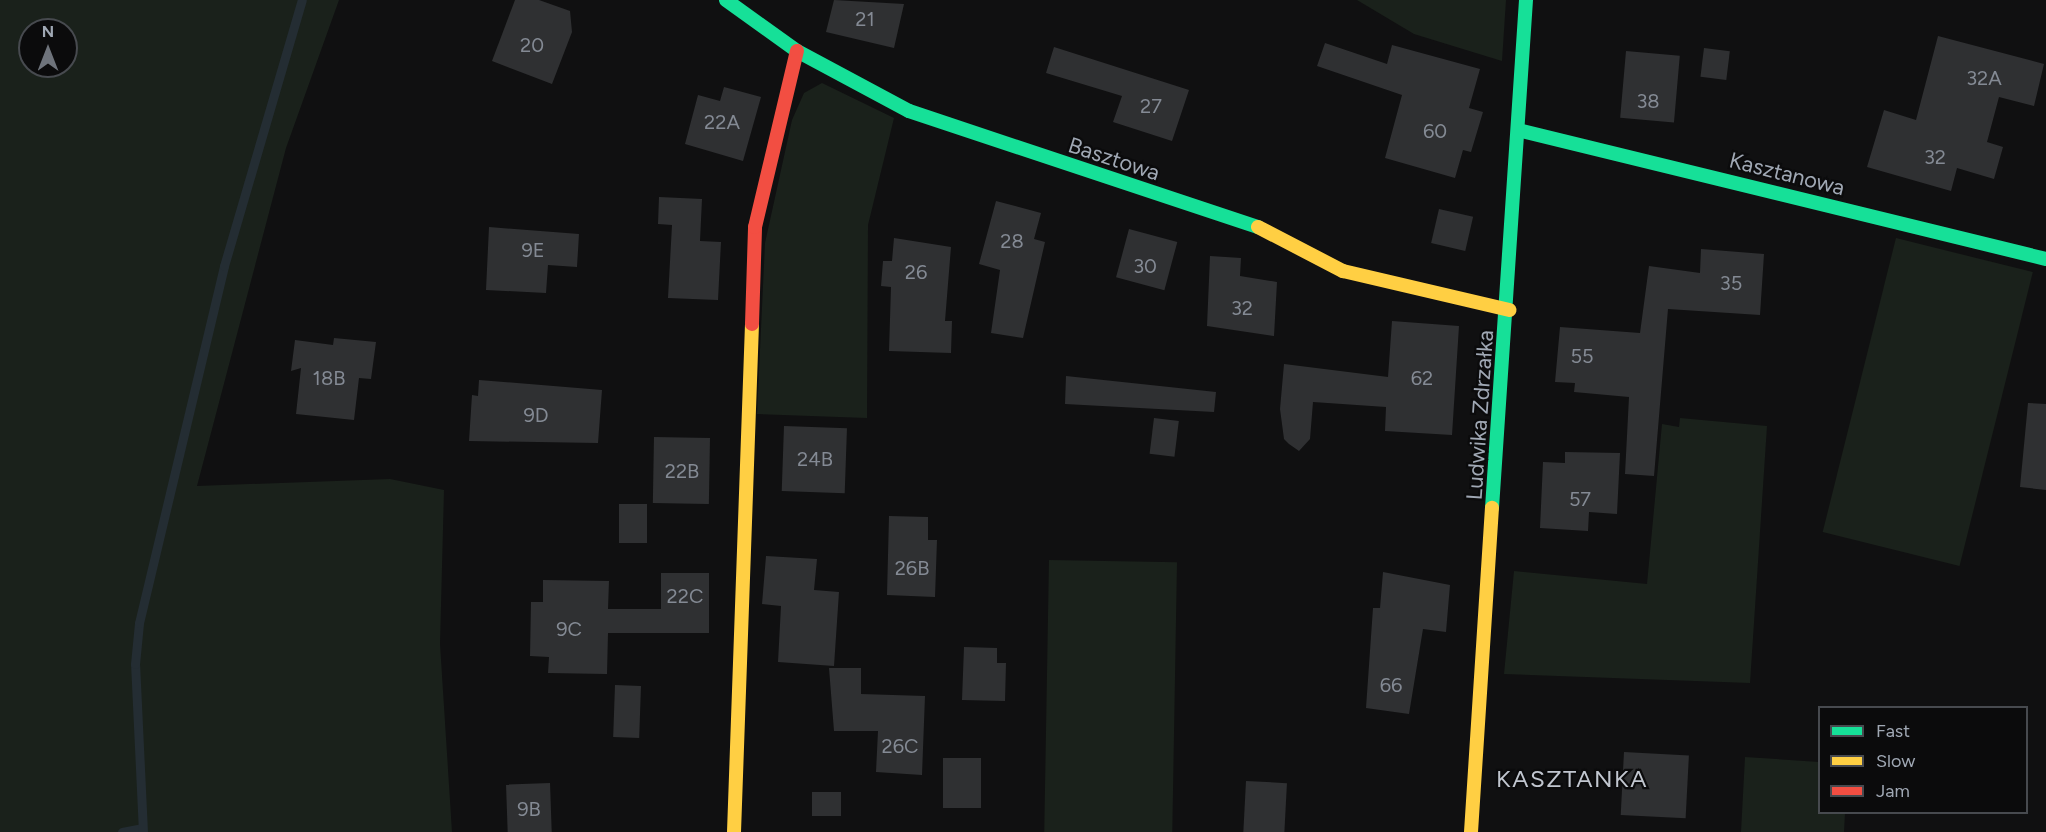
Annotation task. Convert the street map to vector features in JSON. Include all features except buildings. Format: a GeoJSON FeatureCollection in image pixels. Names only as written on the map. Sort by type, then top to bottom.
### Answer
{"type":"FeatureCollection","features":[{"type":"Feature","properties":{"kind":"street","name":"Basztowa"},"geometry":{"type":"LineString","coordinates":[[726,0],[797,51],[909,111],[1262,228],[1342,271],[1509,310]]}},
{"type":"Feature","properties":{"kind":"street","name":"Ludwika Zdrzałka"},"geometry":{"type":"LineString","coordinates":[[1471,832],[1509,310],[1526,0]]}},
{"type":"Feature","properties":{"kind":"street"},"geometry":{"type":"LineString","coordinates":[[734,832],[755,226],[797,51]]}},
{"type":"Feature","properties":{"kind":"street","name":"Kasztanowa"},"geometry":{"type":"LineString","coordinates":[[1518,130],[2046,259]]}},
{"type":"Feature","properties":{"kind":"shaded area"},"geometry":{"type":"Polygon","coordinates":[[[0,0],[339,0],[286,148],[197,486],[390,479],[444,490],[440,644],[452,832],[0,832],[0,0]]]}},
{"type":"Feature","properties":{"kind":"shaded area"},"geometry":{"type":"Polygon","coordinates":[[[1357,0],[1506,0],[1502,61],[1414,34],[1357,0]]]}},
{"type":"Feature","properties":{"kind":"shaded area"},"geometry":{"type":"Polygon","coordinates":[[[822,83],[894,118],[868,225],[867,418],[757,414],[765,243],[792,120],[804,93],[822,83]]]}},
{"type":"Feature","properties":{"kind":"shaded area"},"geometry":{"type":"Polygon","coordinates":[[[1896,238],[2033,272],[1960,566],[1823,532],[1896,238]]]}},
{"type":"Feature","properties":{"kind":"shaded area"},"geometry":{"type":"Polygon","coordinates":[[[1680,418],[1767,426],[1750,683],[1504,674],[1514,571],[1647,584],[1662,424],[1679,427],[1680,418]]]}},
{"type":"Feature","properties":{"kind":"shaded area"},"geometry":{"type":"Polygon","coordinates":[[[1049,560],[1177,562],[1172,832],[1044,832],[1049,560]]]}},
{"type":"Feature","properties":{"kind":"shaded area"},"geometry":{"type":"Polygon","coordinates":[[[1745,757],[1818,762],[1818,814],[1845,814],[1844,832],[1741,832],[1745,757]]]}},
{"type":"Feature","properties":{"kind":"waterway"},"geometry":{"type":"LineString","coordinates":[[143,832],[135,664],[139,623],[224,266],[302,0]]}},
{"type":"Feature","properties":{"kind":"waterway"},"geometry":{"type":"LineString","coordinates":[[122,832],[142,828]]}},
{"type":"Feature","properties":{"kind":"traffic: fast"},"geometry":{"type":"LineString","coordinates":[[726,0],[797,51],[909,111],[1258,227]]}},
{"type":"Feature","properties":{"kind":"traffic: fast"},"geometry":{"type":"LineString","coordinates":[[1492,508],[1526,0]]}},
{"type":"Feature","properties":{"kind":"traffic: fast"},"geometry":{"type":"LineString","coordinates":[[1518,130],[2046,259]]}},
{"type":"Feature","properties":{"kind":"traffic: slow"},"geometry":{"type":"LineString","coordinates":[[1258,227],[1343,271],[1509,310]]}},
{"type":"Feature","properties":{"kind":"traffic: slow"},"geometry":{"type":"LineString","coordinates":[[734,832],[752,324]]}},
{"type":"Feature","properties":{"kind":"traffic: slow"},"geometry":{"type":"LineString","coordinates":[[1471,832],[1492,508]]}},
{"type":"Feature","properties":{"kind":"traffic: jam"},"geometry":{"type":"LineString","coordinates":[[752,324],[755,227],[797,51]]}},
{"type":"Feature","properties":{"kind":"district","name":"KASZTANKA"},"geometry":{"type":"Point","coordinates":[1572,779]}}]}
